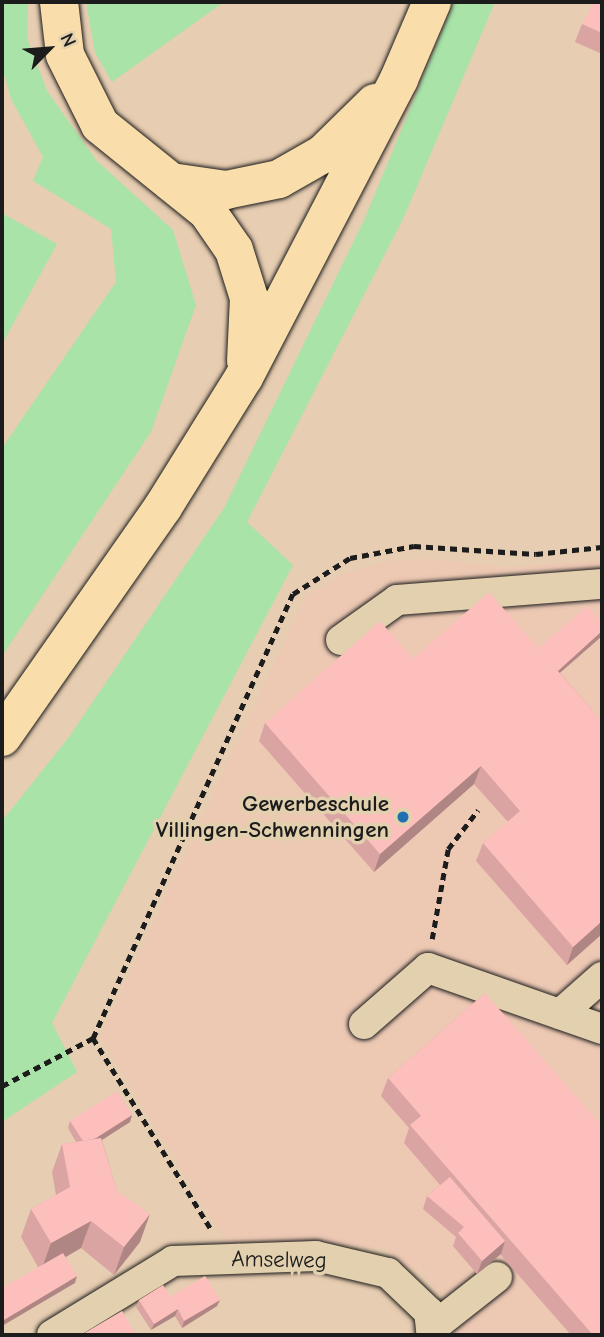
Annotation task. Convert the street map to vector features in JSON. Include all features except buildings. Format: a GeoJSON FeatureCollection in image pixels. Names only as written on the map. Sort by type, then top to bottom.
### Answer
{"type":"FeatureCollection","features":[{"type":"Feature","properties":{"kind":"main road"},"geometry":{"type":"LineString","coordinates":[[59,2],[65,55],[85,103],[117,145],[171,182],[221,228],[243,273],[250,323],[244,377]]}},
{"type":"Feature","properties":{"kind":"main road"},"geometry":{"type":"LineString","coordinates":[[2,737],[163,507],[244,377],[399,79],[432,2]]}},
{"type":"Feature","properties":{"kind":"main road"},"geometry":{"type":"LineString","coordinates":[[171,182],[226,190],[279,179],[323,154],[399,79]]}},
{"type":"Feature","properties":{"kind":"street"},"geometry":{"type":"LineString","coordinates":[[341,640],[397,600],[602,584]]}},
{"type":"Feature","properties":{"kind":"street"},"geometry":{"type":"LineString","coordinates":[[364,1024],[428,968],[602,1028]]}},
{"type":"Feature","properties":{"kind":"street"},"geometry":{"type":"LineString","coordinates":[[560,1014],[602,977]]}},
{"type":"Feature","properties":{"kind":"street","name":"Amselweg"},"geometry":{"type":"LineString","coordinates":[[52,1335],[173,1261],[316,1256],[388,1273],[429,1312],[431,1332]]}},
{"type":"Feature","properties":{"kind":"street"},"geometry":{"type":"LineString","coordinates":[[431,1332],[497,1277]]}},
{"type":"Feature","properties":{"kind":"path"},"geometry":{"type":"LineString","coordinates":[[2,1086],[93,1038],[293,594],[351,558],[414,546],[536,554],[602,547]]}},
{"type":"Feature","properties":{"kind":"path"},"geometry":{"type":"LineString","coordinates":[[428,968],[448,849],[478,810]]}},
{"type":"Feature","properties":{"kind":"path"},"geometry":{"type":"LineString","coordinates":[[93,1038],[229,1259]]}},
{"type":"Feature","properties":{"kind":"shaded area","name":"Gewerbeschule Villingen-Schwenningen"},"geometry":{"type":"Polygon","coordinates":[[[428,559],[509,567],[602,560],[602,1335],[454,1335],[445,1298],[419,1270],[396,1264],[387,1248],[226,1241],[100,1037],[306,596],[341,575],[386,561],[428,559]]]}},
{"type":"Feature","properties":{"kind":"green space"},"geometry":{"type":"Polygon","coordinates":[[[2,2],[28,2],[27,38],[47,91],[97,161],[173,230],[196,305],[151,432],[2,656],[2,448],[116,282],[111,229],[33,181],[43,157],[11,99],[2,67],[2,2]]]}},
{"type":"Feature","properties":{"kind":"green space"},"geometry":{"type":"Polygon","coordinates":[[[86,2],[224,2],[112,82],[95,53],[86,2]]]}},
{"type":"Feature","properties":{"kind":"green space"},"geometry":{"type":"Polygon","coordinates":[[[454,2],[495,2],[404,217],[247,522],[293,565],[52,1023],[77,1072],[2,1122],[2,821],[69,737],[224,508],[365,218],[454,2]]]}},
{"type":"Feature","properties":{"kind":"green space"},"geometry":{"type":"Polygon","coordinates":[[[2,213],[57,244],[2,344],[2,213]]]}},
{"type":"Feature","properties":{"kind":"place","name":"Gewerbeschule Villingen-Schwenningen"},"geometry":{"type":"Point","coordinates":[403,817]}}]}
